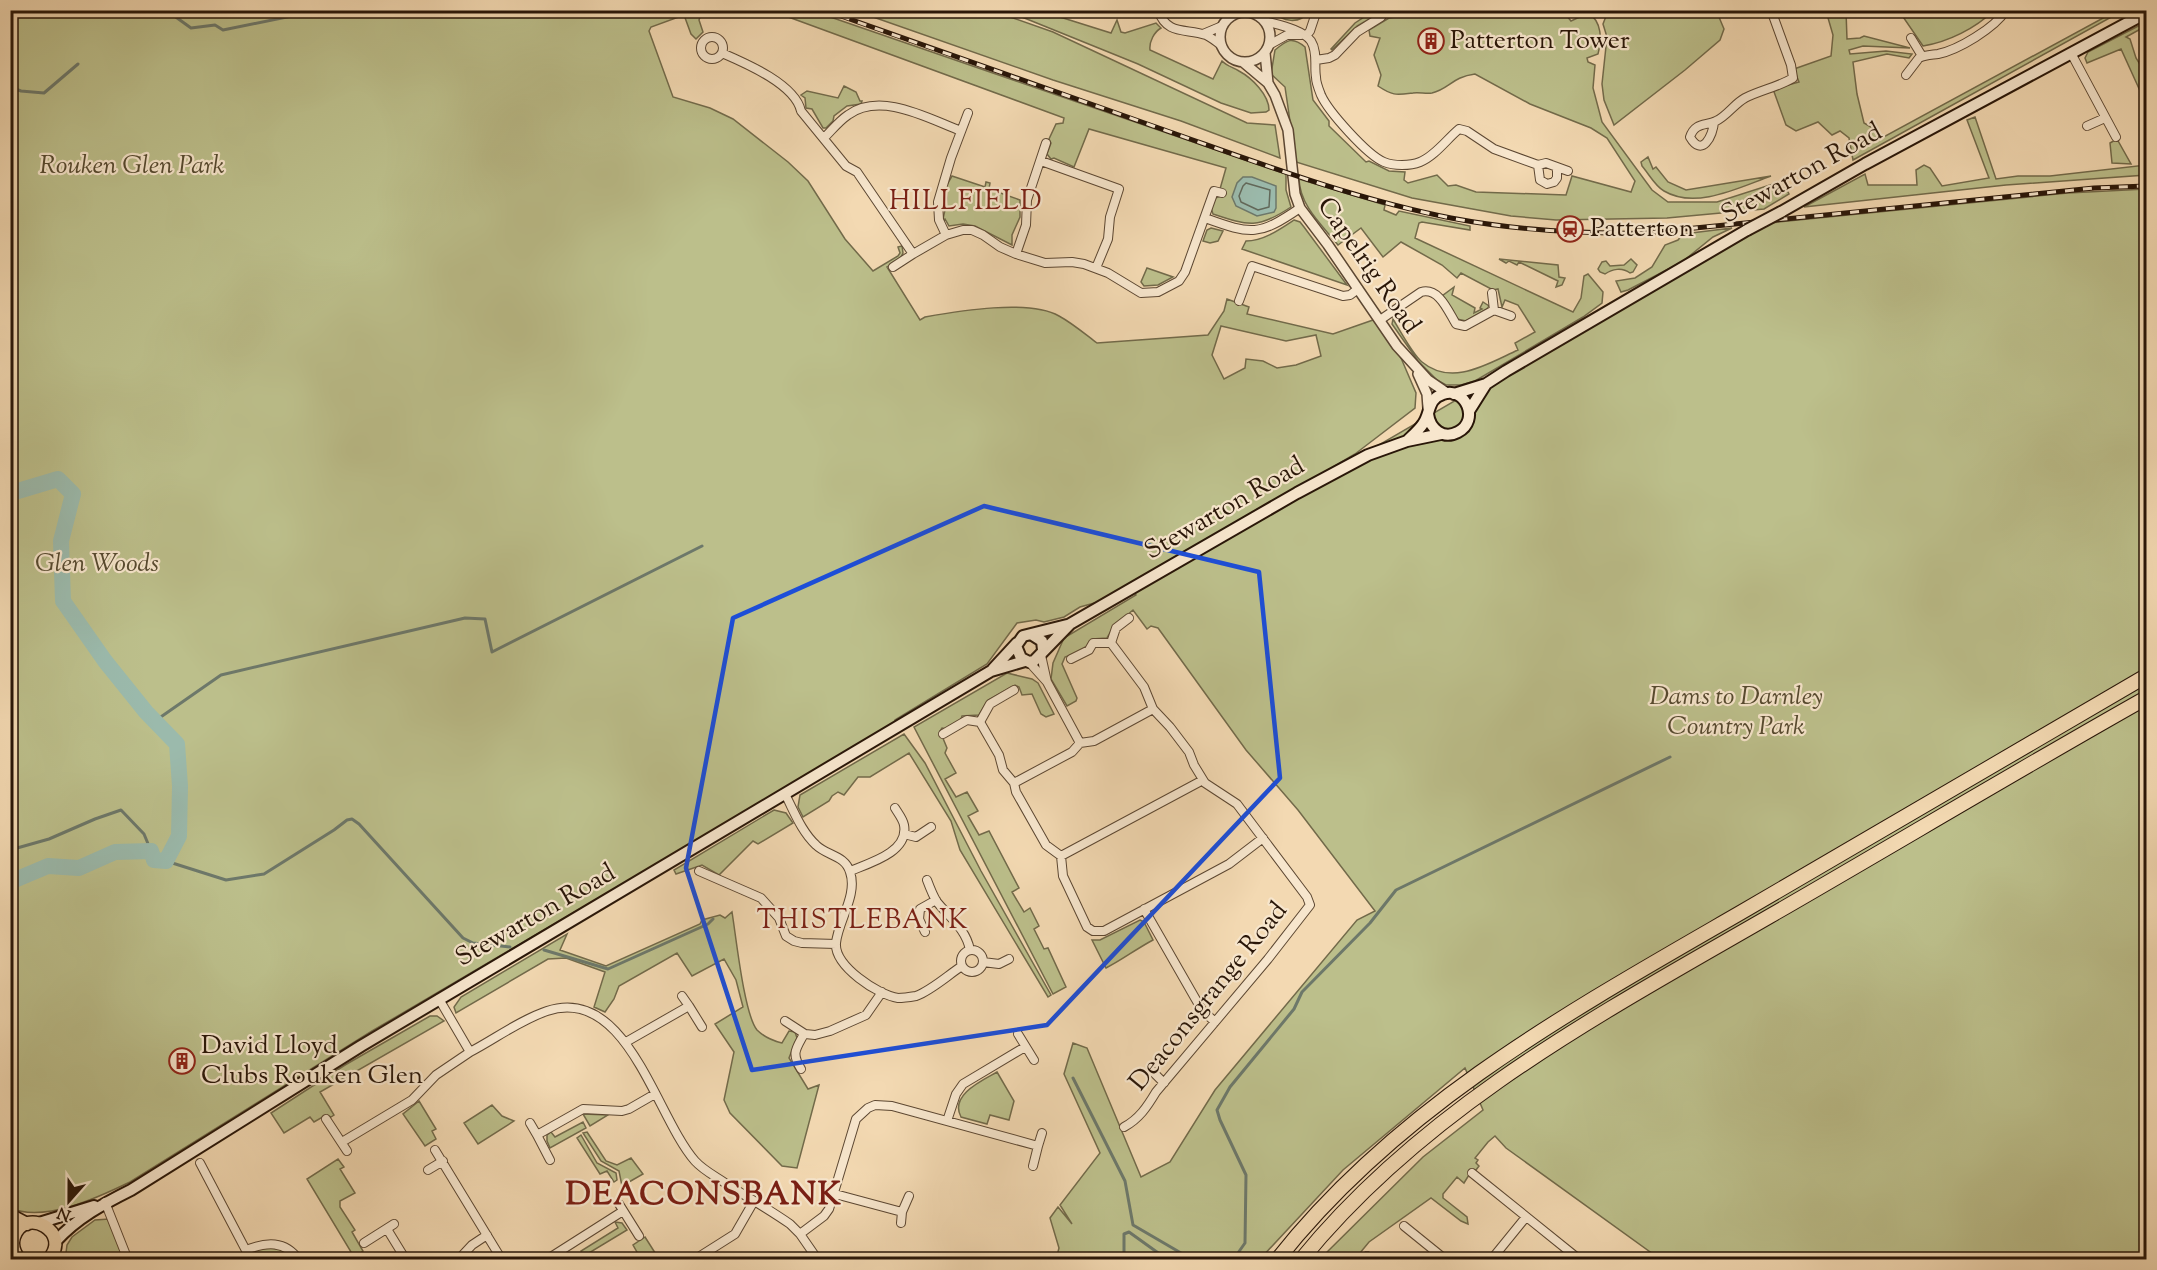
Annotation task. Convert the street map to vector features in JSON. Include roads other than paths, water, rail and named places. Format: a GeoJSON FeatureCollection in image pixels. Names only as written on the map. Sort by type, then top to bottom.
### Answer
{"type":"FeatureCollection","features":[{"type":"Feature","properties":{"kind":"highway"},"geometry":{"type":"LineString","coordinates":[[1277,1260],[1313,1217],[1390,1142],[1468,1079],[1510,1050],[1704,933],[2146,676]]}},
{"type":"Feature","properties":{"kind":"highway"},"geometry":{"type":"LineString","coordinates":[[1301,1260],[1337,1218],[1397,1160],[1444,1120],[1523,1064],[1625,1001],[2146,698]]}},
{"type":"Feature","properties":{"kind":"main road","name":"Stewarton Road"},"geometry":{"type":"LineString","coordinates":[[1407,441],[1424,423],[1436,397],[1486,384],[1747,230],[1864,164],[2146,13]]}},
{"type":"Feature","properties":{"kind":"main road","name":"Stewarton Road"},"geometry":{"type":"LineString","coordinates":[[1042,652],[1070,624],[1297,493],[1368,455],[1407,441],[1459,432],[1468,423],[1470,411],[1486,384]]}},
{"type":"Feature","properties":{"kind":"main road"},"geometry":{"type":"LineString","coordinates":[[1450,393],[1464,400],[1470,411]]}},
{"type":"Feature","properties":{"kind":"main road"},"geometry":{"type":"LineString","coordinates":[[1428,411],[1432,426],[1441,434]]}},
{"type":"Feature","properties":{"kind":"main road","name":"Stewarton Road"},"geometry":{"type":"LineString","coordinates":[[1031,634],[1070,624]]}},
{"type":"Feature","properties":{"kind":"main road"},"geometry":{"type":"LineString","coordinates":[[1031,634],[1042,641],[1042,652],[1027,661],[1018,655],[1017,642],[1023,636],[1031,634]]}},
{"type":"Feature","properties":{"kind":"main road","name":"Stewarton Road"},"geometry":{"type":"LineString","coordinates":[[991,671],[1017,642]]}},
{"type":"Feature","properties":{"kind":"main road","name":"Stewarton Road"},"geometry":{"type":"LineString","coordinates":[[55,1245],[74,1223],[105,1203],[131,1190],[439,999],[991,671],[1027,661]]}},
{"type":"Feature","properties":{"kind":"main road","name":"Stewarton Road"},"geometry":{"type":"LineString","coordinates":[[33,1223],[105,1203]]}},
{"type":"Feature","properties":{"kind":"main road"},"geometry":{"type":"LineString","coordinates":[[10,1215],[50,1230],[62,1260]]}},
{"type":"Feature","properties":{"kind":"main road"},"geometry":{"type":"LineString","coordinates":[[20,1260],[15,1254],[12,1243],[19,1228],[33,1223]]}},
{"type":"Feature","properties":{"kind":"main road"},"geometry":{"type":"LineString","coordinates":[[48,1260],[55,1245]]}},
{"type":"Feature","properties":{"kind":"street"},"geometry":{"type":"LineString","coordinates":[[1158,10],[1163,21],[1172,28],[1185,33],[1203,34],[1222,26]]}},
{"type":"Feature","properties":{"kind":"street"},"geometry":{"type":"LineString","coordinates":[[1203,34],[1222,46],[1232,58],[1243,62],[1257,60],[1267,49],[1287,35],[1304,35],[1310,31],[1317,10]]}},
{"type":"Feature","properties":{"kind":"street"},"geometry":{"type":"LineString","coordinates":[[1316,60],[1335,55],[1357,32],[1381,18],[1388,10]]}},
{"type":"Feature","properties":{"kind":"street"},"geometry":{"type":"LineString","coordinates":[[1714,122],[1742,100],[1757,92],[1777,87],[1793,78],[1771,10]]}},
{"type":"Feature","properties":{"kind":"street"},"geometry":{"type":"LineString","coordinates":[[1906,75],[1919,57],[1952,49],[1986,30],[2001,18],[2006,10]]}},
{"type":"Feature","properties":{"kind":"street"},"geometry":{"type":"LineString","coordinates":[[1222,46],[1220,36],[1222,26],[1236,12],[1250,11],[1304,35],[1311,42],[1316,60],[1315,77],[1329,109],[1370,152],[1382,161],[1408,165],[1421,162],[1459,129],[1478,137],[1494,149],[1538,165],[1546,163],[1568,171]]}},
{"type":"Feature","properties":{"kind":"street"},"geometry":{"type":"LineString","coordinates":[[1263,16],[1270,31],[1267,49]]}},
{"type":"Feature","properties":{"kind":"street"},"geometry":{"type":"LineString","coordinates":[[1911,38],[1922,56]]}},
{"type":"Feature","properties":{"kind":"street","name":"Capelrig Road"},"geometry":{"type":"LineString","coordinates":[[1267,49],[1268,83]]}},
{"type":"Feature","properties":{"kind":"street"},"geometry":{"type":"LineString","coordinates":[[722,53],[765,75],[799,102],[801,111],[846,166],[857,172],[913,254]]}},
{"type":"Feature","properties":{"kind":"street"},"geometry":{"type":"LineString","coordinates":[[2071,53],[2116,137]]}},
{"type":"Feature","properties":{"kind":"street","name":"Capelrig Road"},"geometry":{"type":"LineString","coordinates":[[1243,62],[1268,83],[1275,95],[1288,130],[1295,194],[1300,208],[1414,367],[1428,380],[1450,393]]}},
{"type":"Feature","properties":{"kind":"street"},"geometry":{"type":"LineString","coordinates":[[824,138],[849,114],[871,105],[893,107],[962,131]]}},
{"type":"Feature","properties":{"kind":"street"},"geometry":{"type":"LineString","coordinates":[[946,235],[939,220],[938,202],[968,113]]}},
{"type":"Feature","properties":{"kind":"street"},"geometry":{"type":"LineString","coordinates":[[2087,126],[2104,118]]}},
{"type":"Feature","properties":{"kind":"street"},"geometry":{"type":"LineString","coordinates":[[1016,254],[1026,225],[1027,200],[1046,143]]}},
{"type":"Feature","properties":{"kind":"street"},"geometry":{"type":"LineString","coordinates":[[1041,161],[1119,189],[1110,217],[1108,239],[1096,268]]}},
{"type":"Feature","properties":{"kind":"street"},"geometry":{"type":"LineString","coordinates":[[1538,165],[1540,180],[1547,184],[1554,182],[1557,178],[1557,167]]}},
{"type":"Feature","properties":{"kind":"street"},"geometry":{"type":"LineString","coordinates":[[893,267],[946,235],[972,230],[1016,254],[1045,263],[1072,262],[1096,268],[1142,293],[1158,292],[1179,281],[1185,272],[1214,191],[1222,193]]}},
{"type":"Feature","properties":{"kind":"street"},"geometry":{"type":"LineString","coordinates":[[1205,218],[1248,232],[1261,231],[1279,223],[1300,208]]}},
{"type":"Feature","properties":{"kind":"street"},"geometry":{"type":"LineString","coordinates":[[1239,301],[1252,266],[1343,296],[1350,295],[1358,289]]}},
{"type":"Feature","properties":{"kind":"street"},"geometry":{"type":"LineString","coordinates":[[1380,320],[1420,292],[1426,291],[1436,295],[1456,324],[1461,327],[1494,310],[1510,316]]}},
{"type":"Feature","properties":{"kind":"street"},"geometry":{"type":"LineString","coordinates":[[1492,293],[1494,310]]}},
{"type":"Feature","properties":{"kind":"street","name":"Capelrig Road"},"geometry":{"type":"LineString","coordinates":[[1414,367],[1427,394],[1428,411]]}},
{"type":"Feature","properties":{"kind":"street"},"geometry":{"type":"LineString","coordinates":[[1071,659],[1089,650],[1093,643],[1111,643],[1116,628],[1129,618]]}},
{"type":"Feature","properties":{"kind":"street","name":"Deaconsgrange Road"},"geometry":{"type":"LineString","coordinates":[[1111,643],[1144,687],[1153,709],[1189,752],[1203,780],[1237,804],[1310,904],[1164,1083],[1146,1109],[1135,1121],[1124,1127]]}},
{"type":"Feature","properties":{"kind":"street"},"geometry":{"type":"LineString","coordinates":[[1042,652],[1047,682]]}},
{"type":"Feature","properties":{"kind":"street"},"geometry":{"type":"LineString","coordinates":[[1027,661],[1047,682],[1080,743]]}},
{"type":"Feature","properties":{"kind":"street"},"geometry":{"type":"LineString","coordinates":[[980,722],[990,704],[1014,690]]}},
{"type":"Feature","properties":{"kind":"street"},"geometry":{"type":"LineString","coordinates":[[1014,783],[1072,752],[1080,743],[1094,741],[1153,709]]}},
{"type":"Feature","properties":{"kind":"street"},"geometry":{"type":"LineString","coordinates":[[943,734],[968,720],[980,722]]}},
{"type":"Feature","properties":{"kind":"street"},"geometry":{"type":"LineString","coordinates":[[980,722],[999,755],[1003,770],[1014,783],[1016,792],[1046,844],[1061,856],[1063,876],[1087,927],[1093,931],[1104,931],[1229,864],[1263,838]]}},
{"type":"Feature","properties":{"kind":"street"},"geometry":{"type":"LineString","coordinates":[[1061,856],[1203,780]]}},
{"type":"Feature","properties":{"kind":"street"},"geometry":{"type":"LineString","coordinates":[[785,794],[802,827],[816,845],[838,857],[850,871],[852,888],[836,944],[837,954],[849,971],[882,992],[900,998],[917,995],[962,966]]}},
{"type":"Feature","properties":{"kind":"street"},"geometry":{"type":"LineString","coordinates":[[850,871],[890,853],[898,845],[904,834],[904,822],[895,808]]}},
{"type":"Feature","properties":{"kind":"street"},"geometry":{"type":"LineString","coordinates":[[904,834],[916,837],[931,827]]}},
{"type":"Feature","properties":{"kind":"street"},"geometry":{"type":"LineString","coordinates":[[699,871],[761,898],[779,918],[786,936],[794,941],[836,944]]}},
{"type":"Feature","properties":{"kind":"street"},"geometry":{"type":"LineString","coordinates":[[927,880],[936,900],[968,939],[970,950]]}},
{"type":"Feature","properties":{"kind":"street"},"geometry":{"type":"LineString","coordinates":[[925,932],[919,919],[920,909],[936,900]]}},
{"type":"Feature","properties":{"kind":"street"},"geometry":{"type":"LineString","coordinates":[[1144,909],[1198,1004],[1215,1022]]}},
{"type":"Feature","properties":{"kind":"street"},"geometry":{"type":"LineString","coordinates":[[962,966],[968,971],[975,971],[981,966],[979,953],[970,950]]}},
{"type":"Feature","properties":{"kind":"street"},"geometry":{"type":"LineString","coordinates":[[962,966],[962,956],[970,950]]}},
{"type":"Feature","properties":{"kind":"street"},"geometry":{"type":"LineString","coordinates":[[982,962],[999,964],[1009,959]]}},
{"type":"Feature","properties":{"kind":"street"},"geometry":{"type":"LineString","coordinates":[[785,1022],[804,1034],[815,1035],[866,1015],[882,992]]}},
{"type":"Feature","properties":{"kind":"street"},"geometry":{"type":"LineString","coordinates":[[682,996],[702,1028]]}},
{"type":"Feature","properties":{"kind":"street"},"geometry":{"type":"LineString","coordinates":[[439,999],[470,1052]]}},
{"type":"Feature","properties":{"kind":"street"},"geometry":{"type":"LineString","coordinates":[[626,1042],[689,1006]]}},
{"type":"Feature","properties":{"kind":"street"},"geometry":{"type":"LineString","coordinates":[[342,1142],[412,1100],[436,1075],[470,1052],[537,1015],[558,1008],[569,1008],[600,1018],[626,1042],[654,1094],[696,1162],[790,1224],[818,1260]]}},
{"type":"Feature","properties":{"kind":"street"},"geometry":{"type":"LineString","coordinates":[[801,1069],[795,1060],[795,1052],[804,1034]]}},
{"type":"Feature","properties":{"kind":"street"},"geometry":{"type":"LineString","coordinates":[[1018,1034],[1034,1060]]}},
{"type":"Feature","properties":{"kind":"street"},"geometry":{"type":"LineString","coordinates":[[947,1121],[956,1094],[963,1084],[1025,1047]]}},
{"type":"Feature","properties":{"kind":"street"},"geometry":{"type":"LineString","coordinates":[[1151,1070],[1164,1083]]}},
{"type":"Feature","properties":{"kind":"street"},"geometry":{"type":"LineString","coordinates":[[537,1135],[583,1109],[622,1111],[654,1094]]}},
{"type":"Feature","properties":{"kind":"street"},"geometry":{"type":"LineString","coordinates":[[800,1234],[829,1209],[853,1126],[856,1119],[868,1108],[882,1104],[892,1106],[1038,1146]]}},
{"type":"Feature","properties":{"kind":"street"},"geometry":{"type":"LineString","coordinates":[[326,1119],[347,1151]]}},
{"type":"Feature","properties":{"kind":"street"},"geometry":{"type":"LineString","coordinates":[[530,1123],[550,1160]]}},
{"type":"Feature","properties":{"kind":"street"},"geometry":{"type":"LineString","coordinates":[[1033,1166],[1042,1133]]}},
{"type":"Feature","properties":{"kind":"street"},"geometry":{"type":"LineString","coordinates":[[435,1150],[502,1260]]}},
{"type":"Feature","properties":{"kind":"street"},"geometry":{"type":"LineString","coordinates":[[428,1170],[443,1161]]}},
{"type":"Feature","properties":{"kind":"street"},"geometry":{"type":"LineString","coordinates":[[200,1163],[251,1260]]}},
{"type":"Feature","properties":{"kind":"street"},"geometry":{"type":"LineString","coordinates":[[1472,1173],[1580,1260]]}},
{"type":"Feature","properties":{"kind":"street"},"geometry":{"type":"LineString","coordinates":[[835,1194],[902,1212]]}},
{"type":"Feature","properties":{"kind":"street"},"geometry":{"type":"LineString","coordinates":[[901,1223],[902,1212],[909,1196]]}},
{"type":"Feature","properties":{"kind":"street"},"geometry":{"type":"LineString","coordinates":[[694,1260],[735,1234],[754,1201]]}},
{"type":"Feature","properties":{"kind":"street"},"geometry":{"type":"LineString","coordinates":[[105,1203],[128,1260]]}},
{"type":"Feature","properties":{"kind":"street"},"geometry":{"type":"LineString","coordinates":[[619,1204],[639,1236]]}},
{"type":"Feature","properties":{"kind":"street"},"geometry":{"type":"LineString","coordinates":[[546,1260],[623,1211]]}},
{"type":"Feature","properties":{"kind":"street"},"geometry":{"type":"LineString","coordinates":[[1491,1260],[1526,1217]]}},
{"type":"Feature","properties":{"kind":"street"},"geometry":{"type":"LineString","coordinates":[[364,1243],[390,1226],[406,1260]]}},
{"type":"Feature","properties":{"kind":"street"},"geometry":{"type":"LineString","coordinates":[[1404,1226],[1446,1260]]}},
{"type":"Feature","properties":{"kind":"street"},"geometry":{"type":"LineString","coordinates":[[458,1260],[472,1245],[487,1235]]}},
{"type":"Feature","properties":{"kind":"street"},"geometry":{"type":"LineString","coordinates":[[246,1250],[260,1245],[273,1244],[287,1248],[299,1260]]}},
{"type":"Feature","properties":{"kind":"street"},"geometry":{"type":"LineString","coordinates":[[1364,1260],[1366,1256],[1371,1260]]}},
{"type":"Feature","properties":{"kind":"street"},"geometry":{"type":"LineString","coordinates":[[978,1257],[988,1260]]}},
{"type":"Feature","properties":{"kind":"water"},"geometry":{"type":"Polygon","coordinates":[[[1243,177],[1252,177],[1276,186],[1274,212],[1257,216],[1236,206],[1232,197],[1237,183],[1243,177]]]}},
{"type":"Feature","properties":{"kind":"waterway"},"geometry":{"type":"LineString","coordinates":[[166,10],[191,28],[215,25],[223,30],[321,10]]}},
{"type":"Feature","properties":{"kind":"waterway"},"geometry":{"type":"LineString","coordinates":[[10,87],[21,91],[44,93],[78,64]]}},
{"type":"Feature","properties":{"kind":"waterway"},"geometry":{"type":"LineString","coordinates":[[10,489],[18,491],[58,479],[73,494],[61,541],[63,601],[105,661],[146,712],[177,744],[180,786],[179,836],[166,861],[154,860],[151,851],[115,852],[79,868],[48,866],[10,882]]}},
{"type":"Feature","properties":{"kind":"waterway"},"geometry":{"type":"LineString","coordinates":[[155,721],[221,675],[465,618],[485,619],[492,652],[702,546]]}},
{"type":"Feature","properties":{"kind":"waterway"},"geometry":{"type":"LineString","coordinates":[[1233,1260],[1245,1243],[1246,1175],[1217,1110],[1230,1087],[1294,1009],[1302,992],[1370,923],[1396,890],[1670,757]]}},
{"type":"Feature","properties":{"kind":"waterway"},"geometry":{"type":"LineString","coordinates":[[10,850],[49,839],[121,810],[144,834],[151,851]]}},
{"type":"Feature","properties":{"kind":"waterway"},"geometry":{"type":"LineString","coordinates":[[166,861],[226,880],[264,874],[347,820],[352,819],[463,938],[473,943],[510,947]]}},
{"type":"Feature","properties":{"kind":"waterway"},"geometry":{"type":"LineString","coordinates":[[544,950],[608,969],[708,924],[713,919]]}},
{"type":"Feature","properties":{"kind":"waterway"},"geometry":{"type":"LineString","coordinates":[[1073,1078],[1125,1181],[1133,1225],[1193,1260]]}},
{"type":"Feature","properties":{"kind":"waterway"},"geometry":{"type":"LineString","coordinates":[[1122,1260],[1124,1234],[1129,1232],[1168,1260]]}},
{"type":"Feature","properties":{"kind":"railway"},"geometry":{"type":"LineString","coordinates":[[824,10],[1300,177],[1413,210],[1499,226],[1572,232],[1645,233],[2094,188],[2146,186]]}},
{"type":"Feature","properties":{"kind":"place","name":"Patterton Tower"},"geometry":{"type":"Point","coordinates":[1431,41]}},
{"type":"Feature","properties":{"kind":"place","name":"Patterton"},"geometry":{"type":"Point","coordinates":[1570,229]}},
{"type":"Feature","properties":{"kind":"place","name":"David Lloyd Clubs Rouken Glen"},"geometry":{"type":"Point","coordinates":[182,1061]}},
{"type":"Feature","properties":{"kind":"district","name":"HILLFIELD"},"geometry":{"type":"Point","coordinates":[966,202]}},
{"type":"Feature","properties":{"kind":"district","name":"THISTLEBANK"},"geometry":{"type":"Point","coordinates":[863,921]}},
{"type":"Feature","properties":{"kind":"district","name":"DEACONSBANK"},"geometry":{"type":"Point","coordinates":[704,1196]}},
{"type":"Feature","properties":{"kind":"park label","name":"Rouken Glen Park"},"geometry":{"type":"Point","coordinates":[132,166]}},
{"type":"Feature","properties":{"kind":"park label","name":"Glen Woods"},"geometry":{"type":"Point","coordinates":[97,564]}},
{"type":"Feature","properties":{"kind":"park label","name":"Dams to Darnley Country Park"},"geometry":{"type":"Point","coordinates":[1736,712]}}]}
